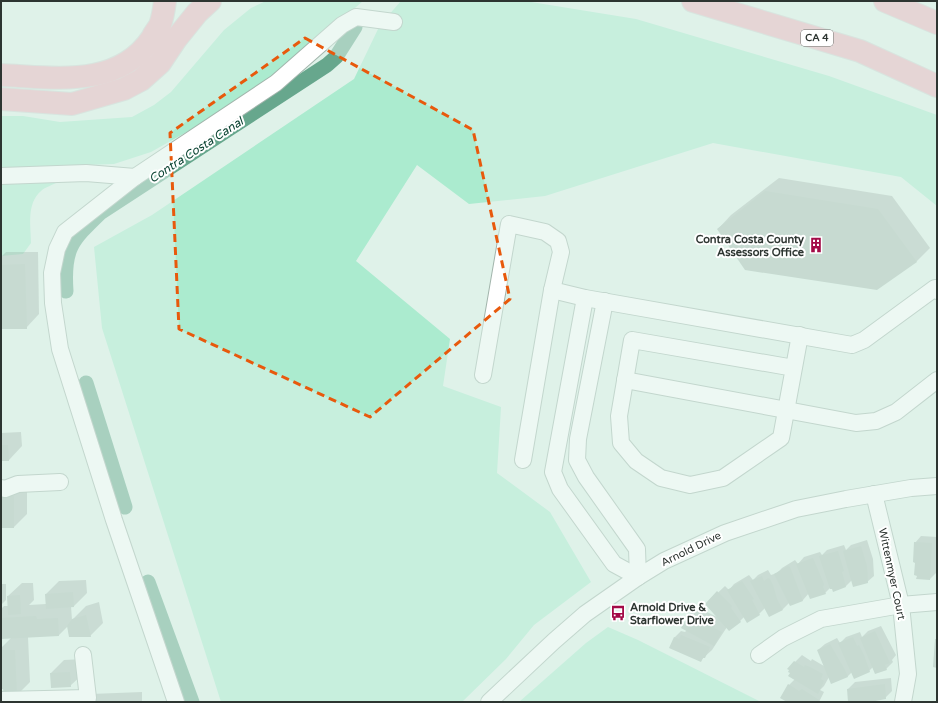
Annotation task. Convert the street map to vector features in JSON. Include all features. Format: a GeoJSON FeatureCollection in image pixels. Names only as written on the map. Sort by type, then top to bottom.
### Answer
{"type":"FeatureCollection","features":[{"type":"Feature","properties":{"kind":"highway"},"geometry":{"type":"LineString","coordinates":[[1,75],[76,78],[98,74],[122,66],[144,48],[160,25],[166,1]]}},
{"type":"Feature","properties":{"kind":"highway"},"geometry":{"type":"LineString","coordinates":[[1,99],[72,104],[124,90],[141,80],[160,63],[176,39],[197,13],[210,1]]}},
{"type":"Feature","properties":{"kind":"highway","name":"CA 4"},"geometry":{"type":"LineString","coordinates":[[693,1],[860,51],[937,86]]}},
{"type":"Feature","properties":{"kind":"highway"},"geometry":{"type":"LineString","coordinates":[[885,1],[937,23]]}},
{"type":"Feature","properties":{"kind":"street"},"geometry":{"type":"LineString","coordinates":[[176,702],[114,520],[60,349],[53,303],[52,274],[57,249],[65,232],[135,177],[276,83],[342,25],[356,17],[394,22]]}},
{"type":"Feature","properties":{"kind":"street"},"geometry":{"type":"LineString","coordinates":[[1,176],[86,173],[135,177]]}},
{"type":"Feature","properties":{"kind":"street"},"geometry":{"type":"LineString","coordinates":[[483,375],[509,224],[545,232],[558,241],[561,252],[552,290],[523,460]]}},
{"type":"Feature","properties":{"kind":"street"},"geometry":{"type":"LineString","coordinates":[[552,290],[585,298],[852,345],[864,340],[935,288],[937,291]]}},
{"type":"Feature","properties":{"kind":"street"},"geometry":{"type":"LineString","coordinates":[[585,298],[553,472],[560,489],[614,564],[638,577]]}},
{"type":"Feature","properties":{"kind":"street"},"geometry":{"type":"LineString","coordinates":[[605,301],[578,439],[577,460],[586,477],[637,549],[638,577]]}},
{"type":"Feature","properties":{"kind":"street"},"geometry":{"type":"LineString","coordinates":[[794,368],[632,340],[619,416],[621,443],[636,461],[661,478],[690,485],[723,478],[781,438],[786,410],[794,368],[800,335]]}},
{"type":"Feature","properties":{"kind":"street"},"geometry":{"type":"LineString","coordinates":[[625,380],[856,423],[876,421],[896,412],[937,380]]}},
{"type":"Feature","properties":{"kind":"street"},"geometry":{"type":"LineString","coordinates":[[1,488],[5,489],[18,484],[60,482]]}},
{"type":"Feature","properties":{"kind":"street","name":"Arnold Drive"},"geometry":{"type":"LineString","coordinates":[[489,702],[554,640],[585,614],[664,561],[725,533],[796,509],[874,494],[911,488],[937,486]]}},
{"type":"Feature","properties":{"kind":"street","name":"Wittenmyer Court"},"geometry":{"type":"LineString","coordinates":[[874,494],[901,605],[908,674],[903,702]]}},
{"type":"Feature","properties":{"kind":"street"},"geometry":{"type":"LineString","coordinates":[[759,655],[783,638],[821,619],[901,605],[937,602]]}},
{"type":"Feature","properties":{"kind":"street"},"geometry":{"type":"LineString","coordinates":[[1,700],[88,698],[83,655]]}},
{"type":"Feature","properties":{"kind":"highlighted area"},"geometry":{"type":"Polygon","coordinates":[[[305,38],[473,130],[510,299],[370,417],[179,329],[170,133],[305,38]]]}},
{"type":"Feature","properties":{"kind":"green space"},"geometry":{"type":"Polygon","coordinates":[[[266,1],[363,1],[278,75],[208,120],[151,152],[114,164],[1,168],[1,116],[23,116],[60,122],[132,117],[154,105],[171,92],[224,30],[251,8],[266,1]]]}},
{"type":"Feature","properties":{"kind":"green space"},"geometry":{"type":"Polygon","coordinates":[[[401,1],[525,1],[636,19],[829,76],[937,115],[937,206],[901,177],[713,143],[545,196],[469,204],[417,165],[356,261],[450,339],[443,386],[501,407],[497,473],[550,512],[591,582],[534,625],[506,659],[462,702],[221,702],[102,328],[94,247],[152,215],[354,79],[380,25],[401,1]]]}},
{"type":"Feature","properties":{"kind":"green space"},"geometry":{"type":"Polygon","coordinates":[[[58,182],[43,190],[36,196],[33,202],[30,216],[31,243],[23,254],[1,256],[1,183],[58,182]]]}},
{"type":"Feature","properties":{"kind":"green space"},"geometry":{"type":"Polygon","coordinates":[[[608,627],[638,640],[761,702],[519,702],[586,643],[608,627]]]}},
{"type":"Feature","properties":{"kind":"building","name":"Contra Costa County Assessors Office"},"geometry":{"type":"Polygon","coordinates":[[[765,191],[878,209],[917,262],[877,290],[745,270],[717,229],[765,191]]]}},
{"type":"Feature","properties":{"kind":"building"},"geometry":{"type":"Polygon","coordinates":[[[25,264],[27,329],[1,329],[1,265],[25,264]]]}},
{"type":"Feature","properties":{"kind":"building"},"geometry":{"type":"Polygon","coordinates":[[[1,445],[8,445],[9,461],[1,461],[1,445]]]}},
{"type":"Feature","properties":{"kind":"building"},"geometry":{"type":"Polygon","coordinates":[[[1,496],[14,496],[14,528],[1,528],[1,496]]]}},
{"type":"Feature","properties":{"kind":"building"},"geometry":{"type":"Polygon","coordinates":[[[914,542],[932,543],[930,580],[916,579],[917,576],[914,575],[914,542]]]}},
{"type":"Feature","properties":{"kind":"building"},"geometry":{"type":"Polygon","coordinates":[[[861,546],[867,566],[868,583],[853,587],[843,551],[861,546]]]}},
{"type":"Feature","properties":{"kind":"building"},"geometry":{"type":"Polygon","coordinates":[[[838,551],[844,571],[842,572],[846,587],[833,592],[832,589],[830,589],[819,556],[838,551]]]}},
{"type":"Feature","properties":{"kind":"building"},"geometry":{"type":"Polygon","coordinates":[[[813,558],[824,584],[823,587],[826,594],[810,599],[796,564],[813,558]]]}},
{"type":"Feature","properties":{"kind":"building"},"geometry":{"type":"Polygon","coordinates":[[[788,566],[790,567],[803,601],[790,606],[774,574],[788,566]]]}},
{"type":"Feature","properties":{"kind":"building"},"geometry":{"type":"Polygon","coordinates":[[[762,576],[764,581],[768,578],[770,579],[777,599],[783,610],[769,617],[750,581],[762,576]]]}},
{"type":"Feature","properties":{"kind":"building"},"geometry":{"type":"Polygon","coordinates":[[[742,581],[754,599],[752,600],[760,615],[747,623],[727,590],[742,581]]]}},
{"type":"Feature","properties":{"kind":"building"},"geometry":{"type":"Polygon","coordinates":[[[717,591],[732,606],[731,608],[741,622],[729,631],[705,604],[717,591]]]}},
{"type":"Feature","properties":{"kind":"building"},"geometry":{"type":"Polygon","coordinates":[[[73,592],[74,607],[46,609],[45,594],[73,592]]]}},
{"type":"Feature","properties":{"kind":"building"},"geometry":{"type":"Polygon","coordinates":[[[20,595],[21,614],[8,615],[7,596],[20,595]]]}},
{"type":"Feature","properties":{"kind":"building"},"geometry":{"type":"Polygon","coordinates":[[[690,613],[715,626],[714,628],[722,632],[714,646],[681,628],[690,613]]]}},
{"type":"Feature","properties":{"kind":"building"},"geometry":{"type":"Polygon","coordinates":[[[86,615],[91,637],[69,637],[67,626],[72,619],[86,615]]]}},
{"type":"Feature","properties":{"kind":"building"},"geometry":{"type":"Polygon","coordinates":[[[36,616],[37,619],[58,618],[59,636],[1,639],[1,618],[36,616]]]}},
{"type":"Feature","properties":{"kind":"building"},"geometry":{"type":"Polygon","coordinates":[[[875,631],[890,663],[885,665],[887,670],[875,674],[860,638],[875,631]]]}},
{"type":"Feature","properties":{"kind":"building"},"geometry":{"type":"Polygon","coordinates":[[[681,635],[710,647],[705,658],[703,658],[701,662],[669,648],[674,637],[679,639],[681,635]]]}},
{"type":"Feature","properties":{"kind":"building"},"geometry":{"type":"Polygon","coordinates":[[[853,637],[857,646],[859,645],[864,655],[870,672],[854,679],[838,643],[853,637]]]}},
{"type":"Feature","properties":{"kind":"building"},"geometry":{"type":"Polygon","coordinates":[[[935,639],[937,639],[937,668],[933,667],[935,639]]]}},
{"type":"Feature","properties":{"kind":"building"},"geometry":{"type":"Polygon","coordinates":[[[830,644],[848,677],[831,684],[817,650],[830,644]]]}},
{"type":"Feature","properties":{"kind":"building"},"geometry":{"type":"Polygon","coordinates":[[[1,650],[15,650],[17,696],[4,696],[3,689],[1,689],[1,650]]]}},
{"type":"Feature","properties":{"kind":"building"},"geometry":{"type":"Polygon","coordinates":[[[794,661],[804,667],[805,665],[823,674],[821,679],[824,681],[818,694],[788,676],[790,673],[787,669],[794,661]]]}},
{"type":"Feature","properties":{"kind":"building"},"geometry":{"type":"Polygon","coordinates":[[[70,672],[71,687],[51,688],[50,673],[70,672]]]}},
{"type":"Feature","properties":{"kind":"building"},"geometry":{"type":"Polygon","coordinates":[[[788,684],[799,691],[802,689],[819,700],[818,702],[787,702],[780,698],[788,684]]]}},
{"type":"Feature","properties":{"kind":"building"},"geometry":{"type":"Polygon","coordinates":[[[885,684],[886,699],[870,702],[848,702],[847,689],[885,684]]]}},
{"type":"Feature","properties":{"kind":"waterway","name":"Contra Costa Canal"},"geometry":{"type":"LineString","coordinates":[[66,291],[66,265],[71,247],[82,231],[100,213],[327,65],[336,57],[355,27]]}},
{"type":"Feature","properties":{"kind":"waterway","name":"Contra Costa Canal"},"geometry":{"type":"LineString","coordinates":[[86,383],[125,507]]}},
{"type":"Feature","properties":{"kind":"waterway","name":"Contra Costa Canal"},"geometry":{"type":"LineString","coordinates":[[148,582],[192,702]]}},
{"type":"Feature","properties":{"kind":"place","name":"Contra Costa County Assessors Office"},"geometry":{"type":"Point","coordinates":[816,245]}},
{"type":"Feature","properties":{"kind":"place","name":"Arnold Drive & Starflower Drive"},"geometry":{"type":"Point","coordinates":[618,613]}}]}
